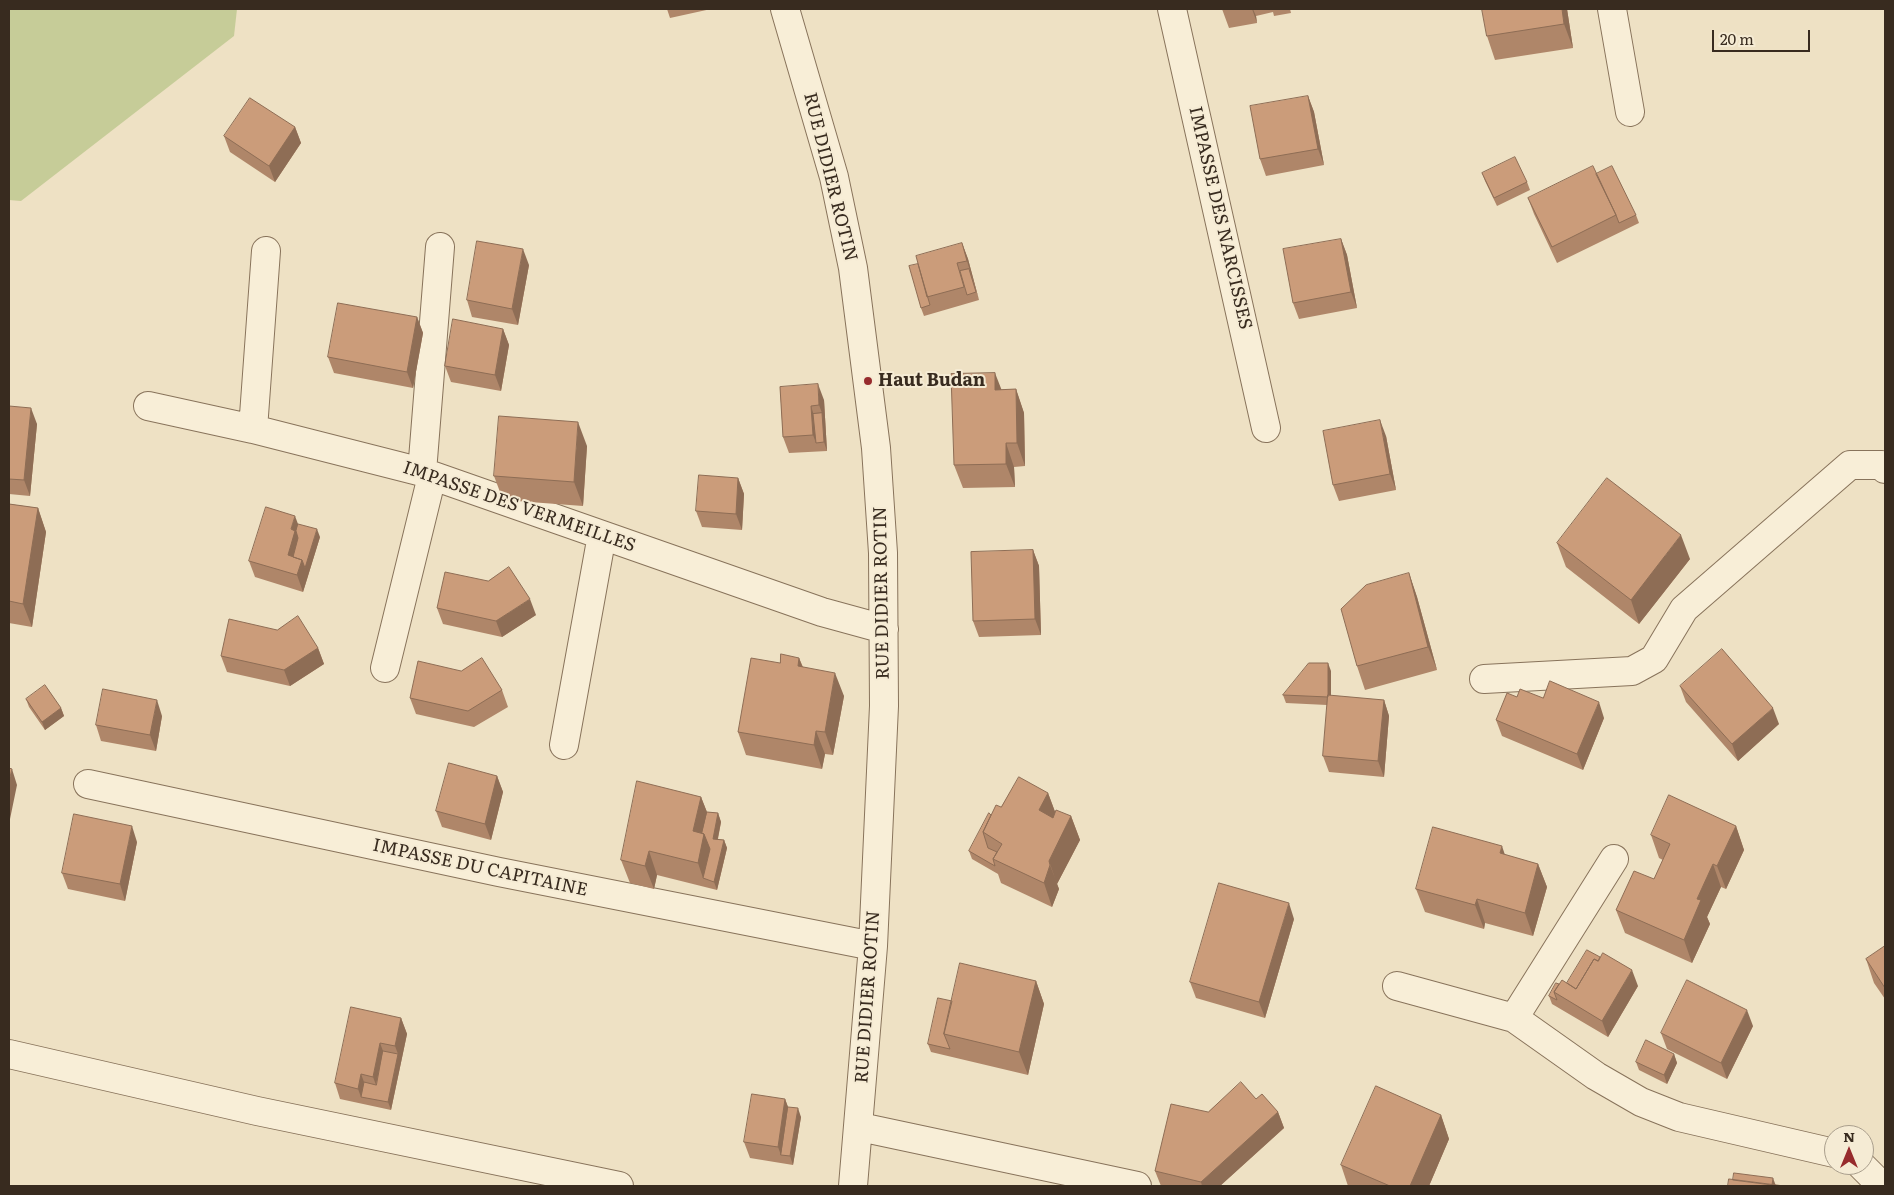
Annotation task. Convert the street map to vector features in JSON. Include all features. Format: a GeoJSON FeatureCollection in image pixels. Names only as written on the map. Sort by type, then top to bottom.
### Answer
{"type":"FeatureCollection","features":[{"type":"Feature","properties":{"kind":"street","name":"RUE DIDIER ROTIN"},"geometry":{"type":"LineString","coordinates":[[785,9],[834,177],[853,268],[876,448],[883,553],[884,706],[873,946],[860,1127],[853,1186]]}},
{"type":"Feature","properties":{"kind":"street","name":"IMPASSE DES NARCISSES"},"geometry":{"type":"LineString","coordinates":[[1172,9],[1266,428]]}},
{"type":"Feature","properties":{"kind":"street"},"geometry":{"type":"LineString","coordinates":[[1612,9],[1630,112]]}},
{"type":"Feature","properties":{"kind":"street"},"geometry":{"type":"LineString","coordinates":[[385,668],[427,474],[440,247]]}},
{"type":"Feature","properties":{"kind":"street"},"geometry":{"type":"LineString","coordinates":[[253,429],[266,251]]}},
{"type":"Feature","properties":{"kind":"street","name":"IMPASSE DES VERMEILLES"},"geometry":{"type":"LineString","coordinates":[[148,406],[253,429],[427,474],[822,612],[884,629]]}},
{"type":"Feature","properties":{"kind":"street"},"geometry":{"type":"LineString","coordinates":[[1484,679],[1632,672],[1654,659],[1684,609],[1850,465],[1882,465],[1885,469]]}},
{"type":"Feature","properties":{"kind":"street"},"geometry":{"type":"LineString","coordinates":[[564,745],[602,535]]}},
{"type":"Feature","properties":{"kind":"street","name":"IMPASSE DU CAPITAINE"},"geometry":{"type":"LineString","coordinates":[[88,784],[489,870],[873,946]]}},
{"type":"Feature","properties":{"kind":"street"},"geometry":{"type":"LineString","coordinates":[[1514,1018],[1614,860]]}},
{"type":"Feature","properties":{"kind":"street"},"geometry":{"type":"LineString","coordinates":[[1397,986],[1514,1018],[1596,1076],[1642,1102],[1678,1117],[1824,1151]]}},
{"type":"Feature","properties":{"kind":"street"},"geometry":{"type":"LineString","coordinates":[[9,1054],[248,1109],[619,1186]]}},
{"type":"Feature","properties":{"kind":"street"},"geometry":{"type":"LineString","coordinates":[[860,1127],[1137,1186]]}},
{"type":"Feature","properties":{"kind":"street"},"geometry":{"type":"LineString","coordinates":[[1871,1175],[1882,1186]]}},
{"type":"Feature","properties":{"kind":"green space"},"geometry":{"type":"Polygon","coordinates":[[[9,9],[237,9],[234,36],[21,201],[9,200],[9,9]]]}},
{"type":"Feature","properties":{"kind":"building"},"geometry":{"type":"Polygon","coordinates":[[[1482,9],[1562,9],[1564,24],[1487,36],[1482,9]]]}},
{"type":"Feature","properties":{"kind":"building"},"geometry":{"type":"Polygon","coordinates":[[[1308,96],[1318,149],[1260,159],[1250,106],[1308,96]]]}},
{"type":"Feature","properties":{"kind":"building"},"geometry":{"type":"Polygon","coordinates":[[[250,98],[295,127],[269,166],[224,136],[250,98]]]}},
{"type":"Feature","properties":{"kind":"building"},"geometry":{"type":"Polygon","coordinates":[[[1515,157],[1527,182],[1494,198],[1482,173],[1515,157]]]}},
{"type":"Feature","properties":{"kind":"building"},"geometry":{"type":"Polygon","coordinates":[[[1593,166],[1616,215],[1552,247],[1528,198],[1593,166]]]}},
{"type":"Feature","properties":{"kind":"building"},"geometry":{"type":"Polygon","coordinates":[[[1612,166],[1636,215],[1619,223],[1596,174],[1612,166]]]}},
{"type":"Feature","properties":{"kind":"building"},"geometry":{"type":"Polygon","coordinates":[[[1341,239],[1351,292],[1293,303],[1283,249],[1341,239]]]}},
{"type":"Feature","properties":{"kind":"building"},"geometry":{"type":"Polygon","coordinates":[[[477,241],[523,249],[512,309],[467,300],[477,241]]]}},
{"type":"Feature","properties":{"kind":"building"},"geometry":{"type":"Polygon","coordinates":[[[962,243],[967,261],[957,263],[964,287],[927,297],[916,256],[962,243]]]}},
{"type":"Feature","properties":{"kind":"building"},"geometry":{"type":"Polygon","coordinates":[[[918,264],[930,305],[921,308],[909,266],[918,264]]]}},
{"type":"Feature","properties":{"kind":"building"},"geometry":{"type":"Polygon","coordinates":[[[969,269],[976,292],[967,295],[960,271],[969,269]]]}},
{"type":"Feature","properties":{"kind":"building"},"geometry":{"type":"Polygon","coordinates":[[[338,303],[417,317],[407,372],[328,357],[338,303]]]}},
{"type":"Feature","properties":{"kind":"building"},"geometry":{"type":"Polygon","coordinates":[[[453,319],[503,329],[495,375],[445,366],[453,319]]]}},
{"type":"Feature","properties":{"kind":"building"},"geometry":{"type":"Polygon","coordinates":[[[995,373],[995,390],[1016,389],[1017,443],[1006,443],[1006,464],[954,465],[951,374],[995,373]]]}},
{"type":"Feature","properties":{"kind":"building"},"geometry":{"type":"Polygon","coordinates":[[[818,384],[819,405],[811,406],[813,435],[783,437],[780,387],[818,384]]]}},
{"type":"Feature","properties":{"kind":"building"},"geometry":{"type":"Polygon","coordinates":[[[9,406],[31,408],[24,480],[9,479],[9,406]]]}},
{"type":"Feature","properties":{"kind":"building"},"geometry":{"type":"Polygon","coordinates":[[[822,413],[824,442],[816,443],[813,414],[822,413]]]}},
{"type":"Feature","properties":{"kind":"building"},"geometry":{"type":"Polygon","coordinates":[[[499,416],[578,422],[574,482],[494,476],[499,416]]]}},
{"type":"Feature","properties":{"kind":"building"},"geometry":{"type":"Polygon","coordinates":[[[1380,420],[1390,474],[1333,485],[1323,431],[1380,420]]]}},
{"type":"Feature","properties":{"kind":"building"},"geometry":{"type":"Polygon","coordinates":[[[699,475],[738,478],[736,514],[696,511],[699,475]]]}},
{"type":"Feature","properties":{"kind":"building"},"geometry":{"type":"Polygon","coordinates":[[[1607,478],[1681,535],[1631,600],[1557,543],[1607,478]]]}},
{"type":"Feature","properties":{"kind":"building"},"geometry":{"type":"Polygon","coordinates":[[[9,504],[38,508],[23,604],[9,601],[9,504]]]}},
{"type":"Feature","properties":{"kind":"building"},"geometry":{"type":"Polygon","coordinates":[[[266,507],[295,516],[291,529],[295,531],[288,555],[302,560],[297,575],[249,561],[266,507]]]}},
{"type":"Feature","properties":{"kind":"building"},"geometry":{"type":"Polygon","coordinates":[[[298,524],[317,529],[305,568],[302,560],[293,557],[298,538],[296,531],[298,524]]]}},
{"type":"Feature","properties":{"kind":"building"},"geometry":{"type":"Polygon","coordinates":[[[1033,550],[1035,619],[973,621],[971,552],[1033,550]]]}},
{"type":"Feature","properties":{"kind":"building"},"geometry":{"type":"Polygon","coordinates":[[[509,567],[530,599],[496,621],[437,608],[445,572],[488,581],[509,567]]]}},
{"type":"Feature","properties":{"kind":"building"},"geometry":{"type":"Polygon","coordinates":[[[1409,573],[1428,647],[1357,666],[1341,609],[1366,585],[1409,573]]]}},
{"type":"Feature","properties":{"kind":"building"},"geometry":{"type":"Polygon","coordinates":[[[298,616],[318,648],[284,670],[221,656],[229,619],[277,630],[298,616]]]}},
{"type":"Feature","properties":{"kind":"building"},"geometry":{"type":"Polygon","coordinates":[[[1722,649],[1773,708],[1732,744],[1680,686],[1722,649]]]}},
{"type":"Feature","properties":{"kind":"building"},"geometry":{"type":"Polygon","coordinates":[[[781,654],[799,658],[798,666],[835,673],[825,732],[816,731],[814,745],[738,732],[751,658],[780,663],[781,654]]]}},
{"type":"Feature","properties":{"kind":"building"},"geometry":{"type":"Polygon","coordinates":[[[482,658],[502,690],[468,711],[410,698],[418,661],[461,671],[482,658]]]}},
{"type":"Feature","properties":{"kind":"building"},"geometry":{"type":"Polygon","coordinates":[[[1309,663],[1328,663],[1328,697],[1283,695],[1309,663]]]}},
{"type":"Feature","properties":{"kind":"building"},"geometry":{"type":"Polygon","coordinates":[[[1550,681],[1599,702],[1577,754],[1496,720],[1507,693],[1517,697],[1520,689],[1543,698],[1550,681]]]}},
{"type":"Feature","properties":{"kind":"building"},"geometry":{"type":"Polygon","coordinates":[[[45,685],[61,708],[42,722],[26,699],[45,685]]]}},
{"type":"Feature","properties":{"kind":"building"},"geometry":{"type":"Polygon","coordinates":[[[103,689],[157,700],[150,735],[96,725],[103,689]]]}},
{"type":"Feature","properties":{"kind":"building"},"geometry":{"type":"Polygon","coordinates":[[[1328,695],[1384,700],[1378,761],[1323,756],[1328,695]]]}},
{"type":"Feature","properties":{"kind":"building"},"geometry":{"type":"Polygon","coordinates":[[[449,763],[497,776],[485,824],[436,811],[449,763]]]}},
{"type":"Feature","properties":{"kind":"building"},"geometry":{"type":"Polygon","coordinates":[[[9,768],[12,769],[9,781],[9,768]]]}},
{"type":"Feature","properties":{"kind":"building"},"geometry":{"type":"Polygon","coordinates":[[[1019,777],[1048,793],[1039,810],[1053,818],[1056,810],[1071,816],[1049,861],[1050,865],[1044,883],[993,859],[1002,844],[983,832],[996,805],[1001,807],[1019,777]]]}},
{"type":"Feature","properties":{"kind":"building"},"geometry":{"type":"Polygon","coordinates":[[[637,781],[701,797],[693,831],[704,834],[698,863],[649,851],[645,866],[621,860],[637,781]]]}},
{"type":"Feature","properties":{"kind":"building"},"geometry":{"type":"Polygon","coordinates":[[[1669,795],[1736,826],[1717,866],[1713,864],[1697,899],[1701,900],[1684,940],[1616,910],[1634,871],[1654,879],[1670,844],[1651,835],[1669,795]]]}},
{"type":"Feature","properties":{"kind":"building"},"geometry":{"type":"Polygon","coordinates":[[[707,812],[718,813],[713,839],[724,840],[714,882],[703,878],[710,849],[702,833],[707,812]]]}},
{"type":"Feature","properties":{"kind":"building"},"geometry":{"type":"Polygon","coordinates":[[[989,813],[991,815],[983,832],[988,848],[997,852],[993,859],[995,866],[969,851],[989,813]]]}},
{"type":"Feature","properties":{"kind":"building"},"geometry":{"type":"Polygon","coordinates":[[[74,814],[132,826],[120,884],[62,873],[74,814]]]}},
{"type":"Feature","properties":{"kind":"building"},"geometry":{"type":"Polygon","coordinates":[[[1433,827],[1502,846],[1500,853],[1538,864],[1525,913],[1477,899],[1475,905],[1416,889],[1433,827]]]}},
{"type":"Feature","properties":{"kind":"building"},"geometry":{"type":"Polygon","coordinates":[[[1219,883],[1289,903],[1259,1002],[1190,982],[1219,883]]]}},
{"type":"Feature","properties":{"kind":"building"},"geometry":{"type":"Polygon","coordinates":[[[1885,946],[1885,988],[1866,959],[1885,946]]]}},
{"type":"Feature","properties":{"kind":"building"},"geometry":{"type":"Polygon","coordinates":[[[1587,950],[1600,957],[1598,961],[1594,959],[1576,989],[1567,983],[1587,950]]]}},
{"type":"Feature","properties":{"kind":"building"},"geometry":{"type":"Polygon","coordinates":[[[1603,953],[1632,970],[1602,1021],[1554,992],[1562,980],[1576,989],[1594,959],[1598,961],[1603,953]]]}},
{"type":"Feature","properties":{"kind":"building"},"geometry":{"type":"Polygon","coordinates":[[[960,963],[1036,981],[1019,1052],[944,1034],[960,963]]]}},
{"type":"Feature","properties":{"kind":"building"},"geometry":{"type":"Polygon","coordinates":[[[1687,980],[1747,1010],[1721,1063],[1661,1033],[1687,980]]]}},
{"type":"Feature","properties":{"kind":"building"},"geometry":{"type":"Polygon","coordinates":[[[1556,983],[1559,984],[1554,992],[1557,1000],[1549,996],[1556,983]]]}},
{"type":"Feature","properties":{"kind":"building"},"geometry":{"type":"Polygon","coordinates":[[[938,998],[952,1001],[944,1034],[950,1049],[928,1044],[938,998]]]}},
{"type":"Feature","properties":{"kind":"building"},"geometry":{"type":"Polygon","coordinates":[[[351,1007],[401,1018],[395,1046],[380,1043],[373,1077],[361,1074],[358,1089],[335,1083],[351,1007]]]}},
{"type":"Feature","properties":{"kind":"building"},"geometry":{"type":"Polygon","coordinates":[[[1646,1040],[1674,1054],[1664,1075],[1636,1062],[1646,1040]]]}},
{"type":"Feature","properties":{"kind":"building"},"geometry":{"type":"Polygon","coordinates":[[[383,1051],[398,1054],[388,1102],[361,1097],[364,1082],[376,1085],[383,1051]]]}},
{"type":"Feature","properties":{"kind":"building"},"geometry":{"type":"Polygon","coordinates":[[[1241,1082],[1256,1099],[1262,1094],[1278,1112],[1201,1182],[1155,1171],[1171,1104],[1208,1112],[1241,1082]]]}},
{"type":"Feature","properties":{"kind":"building"},"geometry":{"type":"Polygon","coordinates":[[[1376,1086],[1441,1115],[1410,1186],[1390,1186],[1341,1165],[1376,1086]]]}},
{"type":"Feature","properties":{"kind":"building"},"geometry":{"type":"Polygon","coordinates":[[[752,1094],[785,1099],[778,1147],[744,1142],[752,1094]]]}},
{"type":"Feature","properties":{"kind":"building"},"geometry":{"type":"Polygon","coordinates":[[[788,1107],[798,1108],[790,1156],[781,1155],[788,1107]]]}},
{"type":"Feature","properties":{"kind":"building"},"geometry":{"type":"Polygon","coordinates":[[[1734,1173],[1773,1178],[1772,1185],[1733,1180],[1734,1173]]]}},
{"type":"Feature","properties":{"kind":"building"},"geometry":{"type":"Polygon","coordinates":[[[1729,1179],[1784,1186],[1728,1186],[1729,1179]]]}},
{"type":"Feature","properties":{"kind":"place","name":"Haut Budan"},"geometry":{"type":"Point","coordinates":[868,381]}}]}
